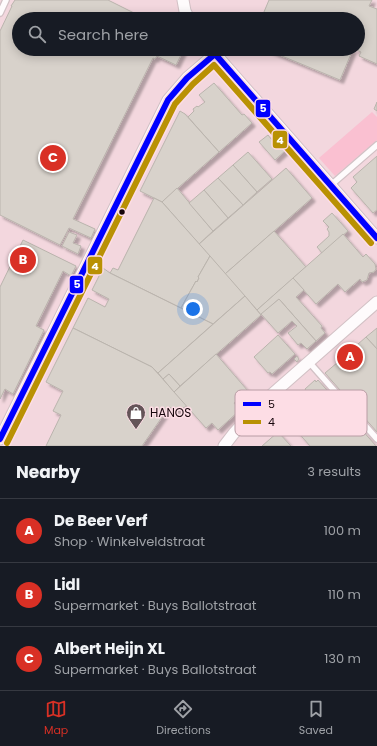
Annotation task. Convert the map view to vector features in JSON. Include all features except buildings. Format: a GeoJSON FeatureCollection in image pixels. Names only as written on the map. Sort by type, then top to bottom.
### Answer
{"type":"FeatureCollection","features":[{"type":"Feature","properties":{"kind":"street"},"geometry":{"type":"LineString","coordinates":[[183,0],[186,12]]}},
{"type":"Feature","properties":{"kind":"street"},"geometry":{"type":"LineString","coordinates":[[0,439],[168,100],[208,56]]}},
{"type":"Feature","properties":{"kind":"street"},"geometry":{"type":"LineString","coordinates":[[217,56],[377,238]]}},
{"type":"Feature","properties":{"kind":"street"},"geometry":{"type":"LineString","coordinates":[[278,390],[377,302]]}},
{"type":"Feature","properties":{"kind":"street"},"geometry":{"type":"LineString","coordinates":[[224,446],[235,432]]}},
{"type":"Feature","properties":{"kind":"lane"},"geometry":{"type":"LineString","coordinates":[[0,13],[6,0]]}},
{"type":"Feature","properties":{"kind":"lane"},"geometry":{"type":"LineString","coordinates":[[331,185],[377,145]]}},
{"type":"Feature","properties":{"kind":"lane"},"geometry":{"type":"LineString","coordinates":[[309,362],[334,390]]}},
{"type":"Feature","properties":{"kind":"lane"},"geometry":{"type":"LineString","coordinates":[[367,428],[377,439]]}},
{"type":"Feature","properties":{"kind":"shaded area"},"geometry":{"type":"Polygon","coordinates":[[[0,0],[377,0],[377,446],[0,446],[0,0]]]}},
{"type":"Feature","properties":{"kind":"shaded area"},"geometry":{"type":"Polygon","coordinates":[[[372,112],[377,117],[377,140],[335,176],[319,158],[372,112]]]}},
{"type":"Feature","properties":{"kind":"transit line","name":"5"},"geometry":{"type":"LineString","coordinates":[[0,439],[168,100],[187,78],[213,56]]}},
{"type":"Feature","properties":{"kind":"transit line","name":"5"},"geometry":{"type":"LineString","coordinates":[[217,56],[377,238]]}},
{"type":"Feature","properties":{"kind":"transit line","name":"4"},"geometry":{"type":"LineString","coordinates":[[7,443],[175,104],[193,84],[214,65],[371,243]]}},
{"type":"Feature","properties":{"kind":"place","name":"Albert Heijn XL"},"geometry":{"type":"Point","coordinates":[53,158]}},
{"type":"Feature","properties":{"kind":"place","name":"Lidl"},"geometry":{"type":"Point","coordinates":[23,260]}},
{"type":"Feature","properties":{"kind":"place","name":"De Beer Verf"},"geometry":{"type":"Point","coordinates":[350,357]}},
{"type":"Feature","properties":{"kind":"place","name":"HANOS"},"geometry":{"type":"Point","coordinates":[136,430]}}]}
